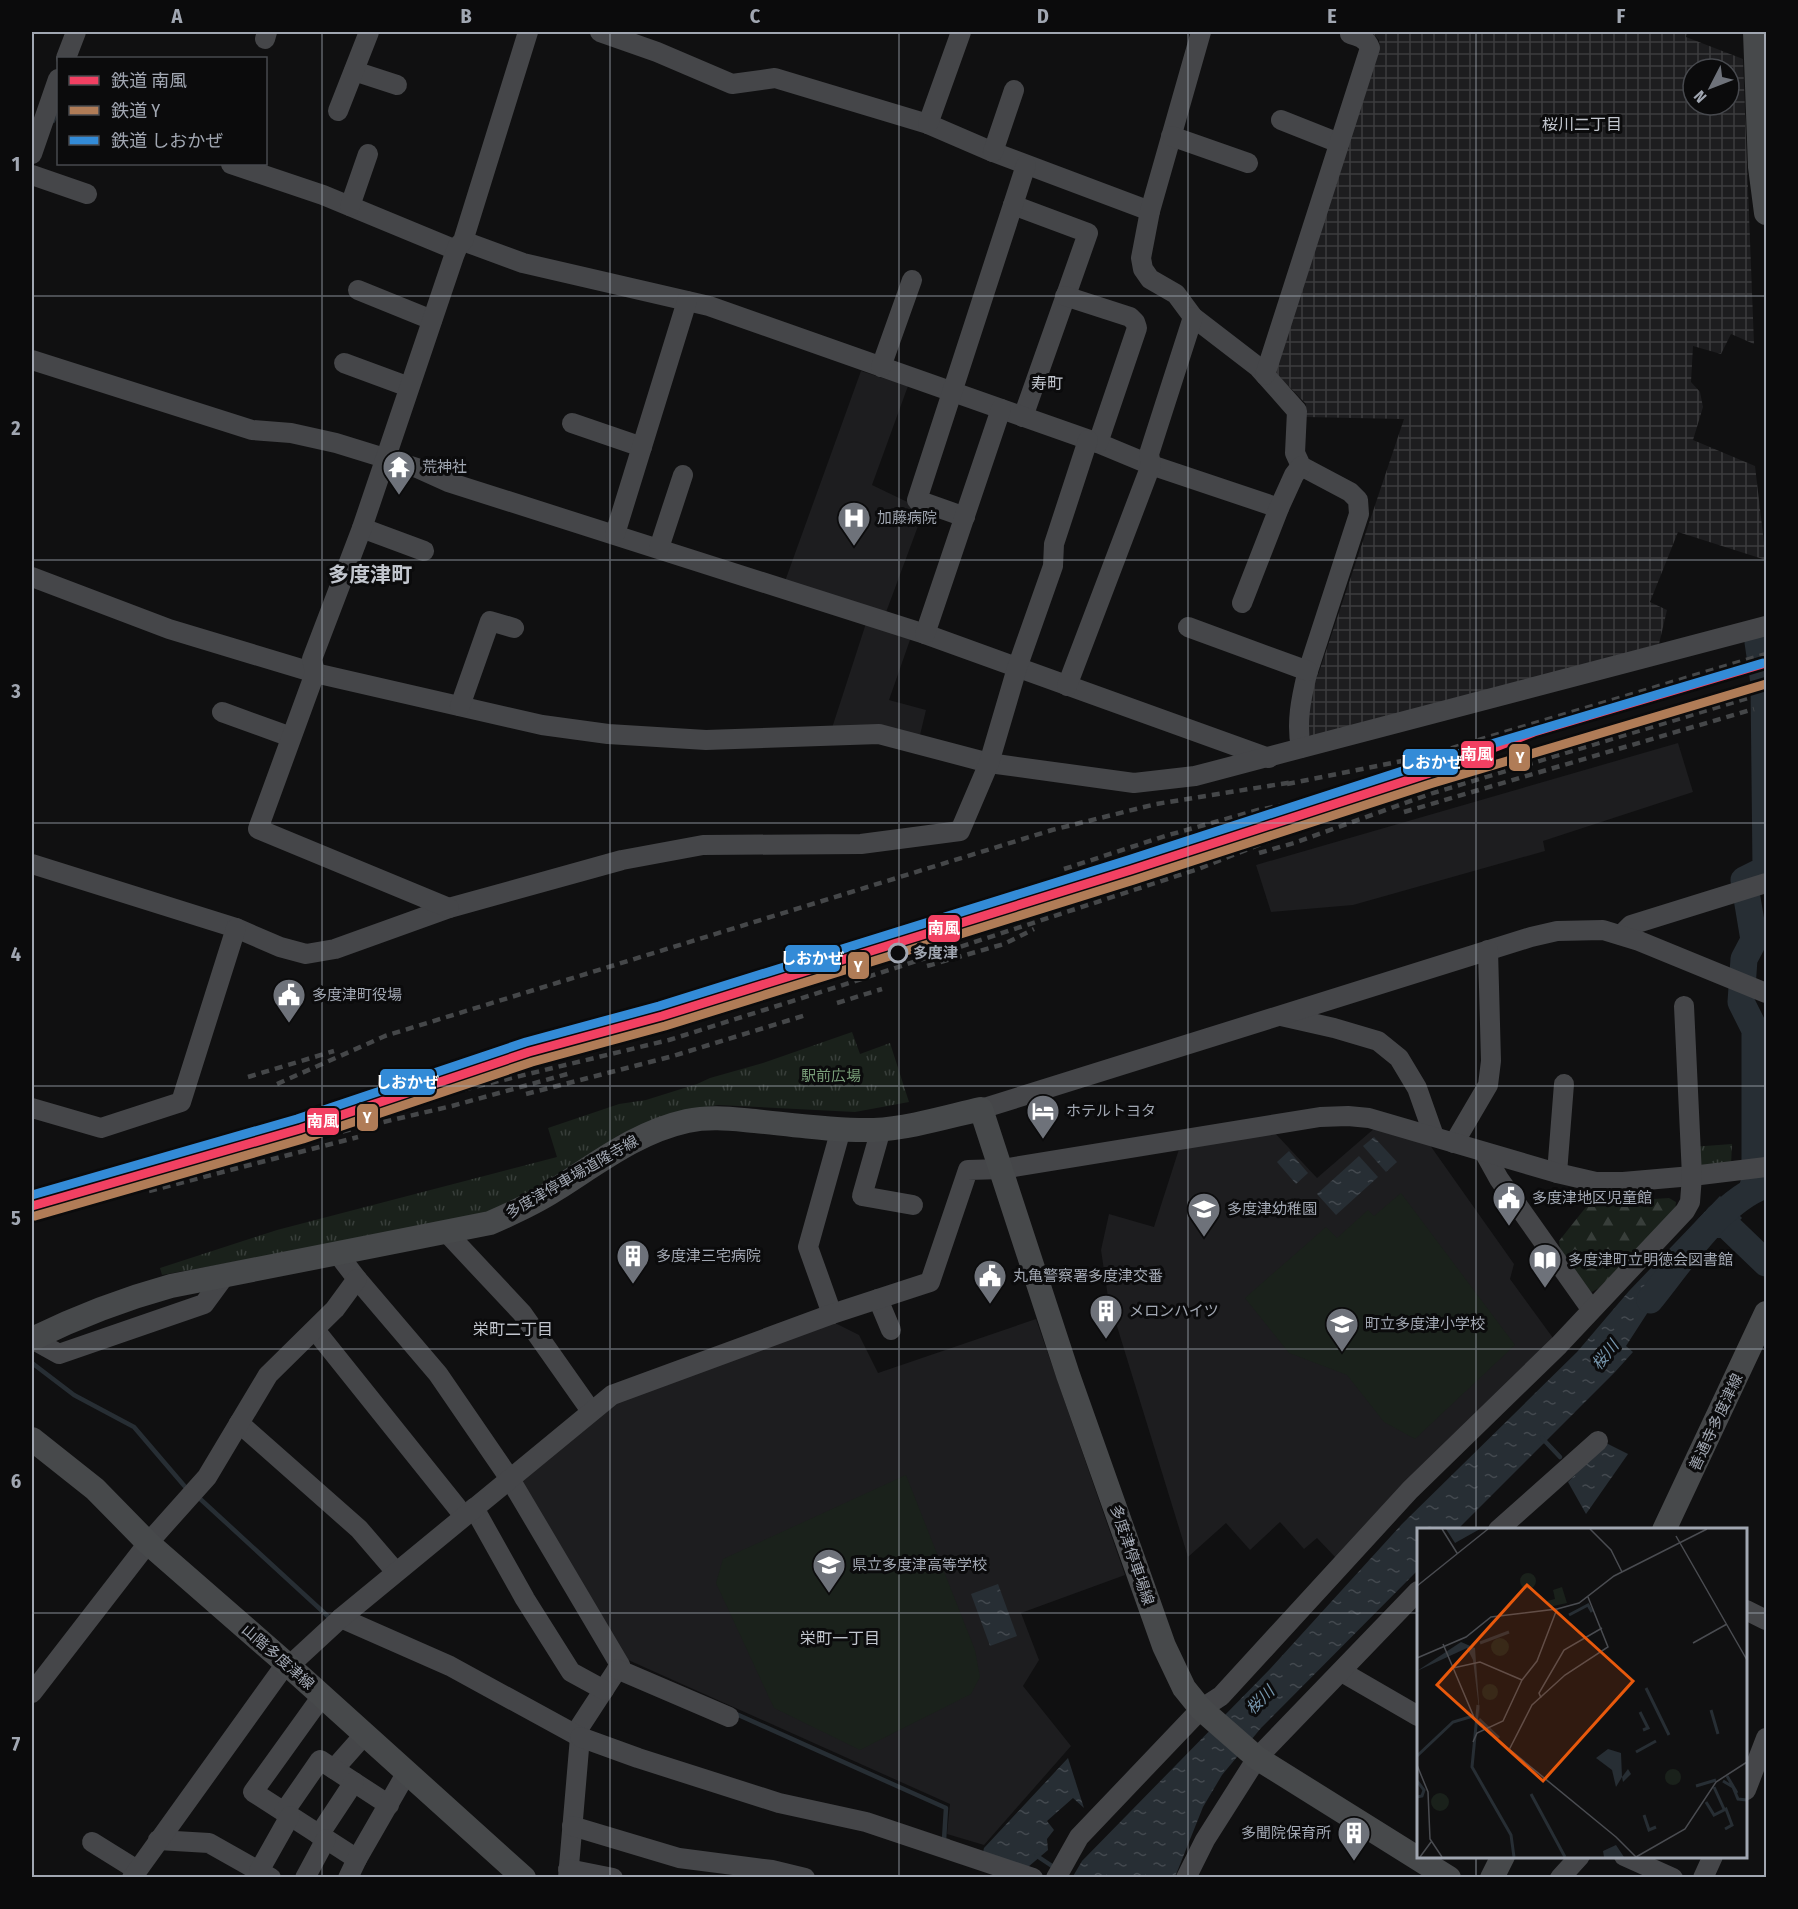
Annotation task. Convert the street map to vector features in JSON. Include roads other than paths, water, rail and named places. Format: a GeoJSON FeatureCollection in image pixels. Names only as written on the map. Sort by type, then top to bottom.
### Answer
{"type":"FeatureCollection","features":[{"type":"Feature","properties":{"kind":"main road"},"geometry":{"type":"LineString","coordinates":[[1755,32],[1761,71],[1760,167],[1767,213]]}},
{"type":"Feature","properties":{"kind":"main road","name":"多度津停車場道隆寺線"},"geometry":{"type":"LineString","coordinates":[[32,1339],[122,1300],[171,1286],[490,1223],[523,1209],[634,1140],[662,1127],[690,1120],[718,1117],[841,1128],[881,1129],[981,1109]]}},
{"type":"Feature","properties":{"kind":"main road","name":"多度津停車場線"},"geometry":{"type":"LineString","coordinates":[[981,1109],[1068,1375],[1164,1646],[1184,1688],[1205,1714],[1252,1753],[1417,1858]]}},
{"type":"Feature","properties":{"kind":"main road","name":"善通寺多度津線"},"geometry":{"type":"LineString","coordinates":[[1665,1528],[1767,1313]]}},
{"type":"Feature","properties":{"kind":"main road","name":"山階多度津線"},"geometry":{"type":"LineString","coordinates":[[32,1439],[95,1489],[148,1543],[289,1666],[524,1878]]}},
{"type":"Feature","properties":{"kind":"main road","name":"多度津停車場線"},"geometry":{"type":"LineString","coordinates":[[1417,1858],[1449,1878]]}},
{"type":"Feature","properties":{"kind":"main road"},"geometry":{"type":"LineString","coordinates":[[1492,1878],[1502,1858]]}},
{"type":"Feature","properties":{"kind":"street"},"geometry":{"type":"LineString","coordinates":[[66,57],[76,32]]}},
{"type":"Feature","properties":{"kind":"street"},"geometry":{"type":"LineString","coordinates":[[338,111],[369,32]]}},
{"type":"Feature","properties":{"kind":"street"},"geometry":{"type":"LineString","coordinates":[[449,908],[258,829],[315,673],[312,659],[362,528],[432,320],[460,245],[528,32]]}},
{"type":"Feature","properties":{"kind":"street"},"geometry":{"type":"LineString","coordinates":[[600,32],[657,52],[732,84],[775,78],[928,124],[1026,165],[1150,211]]}},
{"type":"Feature","properties":{"kind":"street"},"geometry":{"type":"LineString","coordinates":[[928,124],[961,32]]}},
{"type":"Feature","properties":{"kind":"street"},"geometry":{"type":"LineString","coordinates":[[1201,32],[1150,211],[1142,258],[1143,269],[1150,279],[1176,294],[1193,317],[1239,351],[1265,375],[1297,411],[1295,453],[1301,466],[1350,492],[1358,500],[1359,514],[1301,699],[1298,732],[1302,748]]}},
{"type":"Feature","properties":{"kind":"street"},"geometry":{"type":"LineString","coordinates":[[1265,375],[1370,48],[1369,43],[1364,39],[1347,32]]}},
{"type":"Feature","properties":{"kind":"street"},"geometry":{"type":"LineString","coordinates":[[354,71],[397,85]]}},
{"type":"Feature","properties":{"kind":"street"},"geometry":{"type":"LineString","coordinates":[[32,154],[55,102],[57,87]]}},
{"type":"Feature","properties":{"kind":"street"},"geometry":{"type":"LineString","coordinates":[[993,152],[1014,90]]}},
{"type":"Feature","properties":{"kind":"street"},"geometry":{"type":"LineString","coordinates":[[1281,120],[1339,143]]}},
{"type":"Feature","properties":{"kind":"street"},"geometry":{"type":"LineString","coordinates":[[1171,136],[1248,163]]}},
{"type":"Feature","properties":{"kind":"street"},"geometry":{"type":"LineString","coordinates":[[350,206],[368,154]]}},
{"type":"Feature","properties":{"kind":"street"},"geometry":{"type":"LineString","coordinates":[[234,165],[460,245],[524,263],[709,306],[1093,442],[1151,465],[1279,508]]}},
{"type":"Feature","properties":{"kind":"street"},"geometry":{"type":"LineString","coordinates":[[965,517],[917,500],[1026,165]]}},
{"type":"Feature","properties":{"kind":"street"},"geometry":{"type":"LineString","coordinates":[[33,176],[87,194]]}},
{"type":"Feature","properties":{"kind":"street"},"geometry":{"type":"LineString","coordinates":[[1013,205],[1088,233],[1023,417]]}},
{"type":"Feature","properties":{"kind":"street"},"geometry":{"type":"LineString","coordinates":[[881,367],[912,280]]}},
{"type":"Feature","properties":{"kind":"street"},"geometry":{"type":"LineString","coordinates":[[358,290],[432,320]]}},
{"type":"Feature","properties":{"kind":"street"},"geometry":{"type":"LineString","coordinates":[[32,864],[236,928],[280,947],[306,954],[335,949],[449,908],[622,860],[703,845],[861,844],[960,831],[989,763],[1017,668],[1053,566],[1054,544],[1137,328],[1136,322],[1130,317],[1065,296]]}},
{"type":"Feature","properties":{"kind":"street"},"geometry":{"type":"LineString","coordinates":[[615,534],[687,301]]}},
{"type":"Feature","properties":{"kind":"street"},"geometry":{"type":"LineString","coordinates":[[1067,686],[1151,465],[1149,454],[1193,317]]}},
{"type":"Feature","properties":{"kind":"street"},"geometry":{"type":"LineString","coordinates":[[32,360],[252,430],[291,433],[336,443],[417,468],[448,483],[925,634],[1269,758]]}},
{"type":"Feature","properties":{"kind":"street"},"geometry":{"type":"LineString","coordinates":[[344,363],[409,387]]}},
{"type":"Feature","properties":{"kind":"street"},"geometry":{"type":"LineString","coordinates":[[925,634],[1001,410]]}},
{"type":"Feature","properties":{"kind":"street"},"geometry":{"type":"LineString","coordinates":[[572,423],[642,447]]}},
{"type":"Feature","properties":{"kind":"street"},"geometry":{"type":"LineString","coordinates":[[1242,603],[1279,508],[1294,475],[1301,466]]}},
{"type":"Feature","properties":{"kind":"street"},"geometry":{"type":"LineString","coordinates":[[659,548],[682,475]]}},
{"type":"Feature","properties":{"kind":"street"},"geometry":{"type":"LineString","coordinates":[[362,528],[424,551]]}},
{"type":"Feature","properties":{"kind":"street"},"geometry":{"type":"LineString","coordinates":[[32,577],[169,628],[315,673],[542,725],[608,734],[706,740],[879,734],[989,763],[1134,783],[1195,776],[1269,758],[1767,626]]}},
{"type":"Feature","properties":{"kind":"street"},"geometry":{"type":"LineString","coordinates":[[460,706],[490,621],[514,628]]}},
{"type":"Feature","properties":{"kind":"street"},"geometry":{"type":"LineString","coordinates":[[1188,627],[1308,671]]}},
{"type":"Feature","properties":{"kind":"street"},"geometry":{"type":"LineString","coordinates":[[222,712],[291,737]]}},
{"type":"Feature","properties":{"kind":"street"},"geometry":{"type":"LineString","coordinates":[[1621,935],[1631,925],[1753,887]]}},
{"type":"Feature","properties":{"kind":"street"},"geometry":{"type":"LineString","coordinates":[[32,1108],[101,1128],[180,1102],[236,928]]}},
{"type":"Feature","properties":{"kind":"street"},"geometry":{"type":"LineString","coordinates":[[981,1109],[1488,950],[1557,931],[1603,930],[1621,935],[1764,992]]}},
{"type":"Feature","properties":{"kind":"street"},"geometry":{"type":"LineString","coordinates":[[1454,1143],[1488,1085],[1491,1061],[1488,950]]}},
{"type":"Feature","properties":{"kind":"street"},"geometry":{"type":"LineString","coordinates":[[1056,1878],[1079,1837],[1205,1714],[1410,1490],[1559,1345],[1685,1211],[1690,1202],[1692,1176],[1684,1006]]}},
{"type":"Feature","properties":{"kind":"street"},"geometry":{"type":"LineString","coordinates":[[1279,1016],[1334,1028],[1378,1041],[1399,1058],[1417,1088],[1434,1136]]}},
{"type":"Feature","properties":{"kind":"street"},"geometry":{"type":"LineString","coordinates":[[1557,1173],[1564,1084]]}},
{"type":"Feature","properties":{"kind":"street"},"geometry":{"type":"LineString","coordinates":[[92,1842],[134,1874],[280,1672],[396,1572],[612,1395],[832,1314],[930,1282],[968,1170],[1002,1169],[1320,1117],[1348,1116],[1369,1118],[1557,1173],[1596,1182],[1623,1182],[1758,1168]]}},
{"type":"Feature","properties":{"kind":"street"},"geometry":{"type":"LineString","coordinates":[[832,1314],[808,1247],[841,1128]]}},
{"type":"Feature","properties":{"kind":"street"},"geometry":{"type":"LineString","coordinates":[[881,1129],[862,1196],[913,1205]]}},
{"type":"Feature","properties":{"kind":"street"},"geometry":{"type":"LineString","coordinates":[[1484,1152],[1499,1179],[1591,1309]]}},
{"type":"Feature","properties":{"kind":"street"},"geometry":{"type":"LineString","coordinates":[[447,1233],[522,1313],[591,1412]]}},
{"type":"Feature","properties":{"kind":"street"},"geometry":{"type":"LineString","coordinates":[[337,1253],[438,1374],[510,1479],[620,1665],[578,1735],[568,1873],[613,1878]]}},
{"type":"Feature","properties":{"kind":"street"},"geometry":{"type":"LineString","coordinates":[[32,1693],[38,1671],[207,1477],[268,1375],[315,1330],[357,1279]]}},
{"type":"Feature","properties":{"kind":"street"},"geometry":{"type":"LineString","coordinates":[[878,1299],[891,1330]]}},
{"type":"Feature","properties":{"kind":"street"},"geometry":{"type":"LineString","coordinates":[[315,1330],[469,1512],[572,1672],[604,1690]]}},
{"type":"Feature","properties":{"kind":"street"},"geometry":{"type":"LineString","coordinates":[[239,1423],[359,1529],[396,1572]]}},
{"type":"Feature","properties":{"kind":"street"},"geometry":{"type":"LineString","coordinates":[[1500,1528],[1598,1441]]}},
{"type":"Feature","properties":{"kind":"street"},"geometry":{"type":"LineString","coordinates":[[1186,1878],[1252,1753],[1342,1672],[1417,1593]]}},
{"type":"Feature","properties":{"kind":"street"},"geometry":{"type":"LineString","coordinates":[[1747,1610],[1767,1620]]}},
{"type":"Feature","properties":{"kind":"street"},"geometry":{"type":"LineString","coordinates":[[341,1618],[450,1666],[578,1735],[638,1758],[779,1803],[866,1822],[1033,1878]]}},
{"type":"Feature","properties":{"kind":"street"},"geometry":{"type":"LineString","coordinates":[[617,1669],[729,1717]]}},
{"type":"Feature","properties":{"kind":"street"},"geometry":{"type":"LineString","coordinates":[[1342,1672],[1417,1715]]}},
{"type":"Feature","properties":{"kind":"street"},"geometry":{"type":"LineString","coordinates":[[322,1696],[253,1792],[357,1859]]}},
{"type":"Feature","properties":{"kind":"street"},"geometry":{"type":"LineString","coordinates":[[334,1769],[365,1734]]}},
{"type":"Feature","properties":{"kind":"street"},"geometry":{"type":"LineString","coordinates":[[1747,1788],[1767,1738]]}},
{"type":"Feature","properties":{"kind":"street"},"geometry":{"type":"LineString","coordinates":[[159,1840],[209,1844],[265,1874],[287,1814],[320,1760],[389,1805]]}},
{"type":"Feature","properties":{"kind":"street"},"geometry":{"type":"LineString","coordinates":[[348,1878],[407,1772]]}},
{"type":"Feature","properties":{"kind":"street"},"geometry":{"type":"LineString","coordinates":[[304,1878],[322,1837],[354,1782]]}},
{"type":"Feature","properties":{"kind":"street"},"geometry":{"type":"LineString","coordinates":[[572,1826],[679,1858],[795,1876]]}},
{"type":"Feature","properties":{"kind":"street"},"geometry":{"type":"LineString","coordinates":[[1560,1878],[1579,1858]]}},
{"type":"Feature","properties":{"kind":"street"},"geometry":{"type":"LineString","coordinates":[[1626,1858],[1673,1878]]}},
{"type":"Feature","properties":{"kind":"street"},"geometry":{"type":"LineString","coordinates":[[1703,1878],[1713,1858]]}},
{"type":"Feature","properties":{"kind":"water"},"geometry":{"type":"Polygon","coordinates":[[[1374,1137],[1397,1162],[1386,1172],[1363,1146],[1374,1137]]]}},
{"type":"Feature","properties":{"kind":"water"},"geometry":{"type":"Polygon","coordinates":[[[1289,1151],[1308,1173],[1296,1184],[1277,1162],[1289,1151]]]}},
{"type":"Feature","properties":{"kind":"water"},"geometry":{"type":"Polygon","coordinates":[[[1359,1156],[1378,1177],[1336,1215],[1317,1194],[1359,1156]]]}},
{"type":"Feature","properties":{"kind":"water"},"geometry":{"type":"Polygon","coordinates":[[[1720,1196],[1742,1218],[1723,1238],[1710,1238],[1690,1247],[1626,1346],[1633,1352],[1459,1528],[1417,1528],[1417,1571],[1261,1728],[1222,1775],[1203,1807],[1175,1877],[1072,1878],[1082,1861],[1270,1669],[1402,1524],[1577,1352],[1629,1291],[1720,1196]]]}},
{"type":"Feature","properties":{"kind":"water"},"geometry":{"type":"Polygon","coordinates":[[[1606,1443],[1628,1454],[1586,1514],[1568,1482],[1606,1443]]]}},
{"type":"Feature","properties":{"kind":"water"},"geometry":{"type":"Polygon","coordinates":[[[998,1584],[1017,1636],[990,1646],[971,1594],[998,1584]]]}},
{"type":"Feature","properties":{"kind":"water"},"geometry":{"type":"Polygon","coordinates":[[[1068,1758],[1084,1808],[1073,1798],[1047,1821],[1054,1830],[1047,1839],[1048,1850],[1028,1867],[982,1856],[984,1848],[1068,1758]]]}},
{"type":"Feature","properties":{"kind":"waterway"},"geometry":{"type":"LineString","coordinates":[[53,121],[57,112]]}},
{"type":"Feature","properties":{"kind":"waterway"},"geometry":{"type":"LineString","coordinates":[[1752,1190],[1755,1179],[1755,1030],[1741,1002],[1744,959],[1754,940],[1744,880],[1766,869],[1764,683],[1758,642]]}},
{"type":"Feature","properties":{"kind":"waterway","name":"桜川"},"geometry":{"type":"LineString","coordinates":[[1650,1300],[1717,1218],[1749,1193],[1766,1185]]}},
{"type":"Feature","properties":{"kind":"waterway","name":"桜川"},"geometry":{"type":"LineString","coordinates":[[1718,1217],[1766,1263]]}},
{"type":"Feature","properties":{"kind":"waterway"},"geometry":{"type":"LineString","coordinates":[[32,1363],[74,1395],[134,1427],[187,1489]]}},
{"type":"Feature","properties":{"kind":"waterway"},"geometry":{"type":"LineString","coordinates":[[1542,1438],[1560,1457]]}},
{"type":"Feature","properties":{"kind":"waterway"},"geometry":{"type":"LineString","coordinates":[[197,1496],[332,1620]]}},
{"type":"Feature","properties":{"kind":"waterway"},"geometry":{"type":"LineString","coordinates":[[734,1713],[946,1808],[944,1840],[948,1841]]}},
{"type":"Feature","properties":{"kind":"waterway"},"geometry":{"type":"LineString","coordinates":[[1037,1856],[1055,1868]]}},
{"type":"Feature","properties":{"kind":"railway"},"geometry":{"type":"LineString","coordinates":[[1287,784],[1422,757],[1766,654]]}},
{"type":"Feature","properties":{"kind":"railway"},"geometry":{"type":"LineString","coordinates":[[1259,853],[1294,843],[1433,793],[1751,697]]}},
{"type":"Feature","properties":{"kind":"railway"},"geometry":{"type":"LineString","coordinates":[[1404,812],[1754,709]]}},
{"type":"Feature","properties":{"kind":"railway"},"geometry":{"type":"LineString","coordinates":[[1365,806],[1429,783],[1660,714]]}},
{"type":"Feature","properties":{"kind":"railway"},"geometry":{"type":"LineString","coordinates":[[1064,869],[1165,836],[1258,810],[1323,797],[1421,765]]}},
{"type":"Feature","properties":{"kind":"railway"},"geometry":{"type":"LineString","coordinates":[[277,1084],[385,1036],[1052,830],[1156,804],[1293,782]]}},
{"type":"Feature","properties":{"kind":"railway"},"geometry":{"type":"LineString","coordinates":[[300,1129],[669,1040],[1198,869],[1291,832],[1391,785]]}},
{"type":"Feature","properties":{"kind":"railway"},"geometry":{"type":"LineString","coordinates":[[1131,870],[1191,841]]}},
{"type":"Feature","properties":{"kind":"railway"},"geometry":{"type":"LineString","coordinates":[[927,966],[1004,944],[1034,929]]}},
{"type":"Feature","properties":{"kind":"railway"},"geometry":{"type":"LineString","coordinates":[[837,1003],[882,989]]}},
{"type":"Feature","properties":{"kind":"railway"},"geometry":{"type":"LineString","coordinates":[[526,1094],[673,1056],[806,1015]]}},
{"type":"Feature","properties":{"kind":"railway"},"geometry":{"type":"LineString","coordinates":[[515,1069],[666,1030]]}},
{"type":"Feature","properties":{"kind":"railway"},"geometry":{"type":"LineString","coordinates":[[248,1077],[334,1051]]}},
{"type":"Feature","properties":{"kind":"railway"},"geometry":{"type":"LineString","coordinates":[[465,1078],[529,1052]]}},
{"type":"Feature","properties":{"kind":"railway"},"geometry":{"type":"LineString","coordinates":[[32,1216],[263,1150],[452,1106],[571,1073]]}},
{"type":"Feature","properties":{"kind":"railway"},"geometry":{"type":"LineString","coordinates":[[149,1191],[358,1137]]}},
{"type":"Feature","properties":{"kind":"railway"},"geometry":{"type":"LineString","coordinates":[[100,1185],[196,1147]]}},
{"type":"Feature","properties":{"kind":"rail line","name":"しおかぜ"},"geometry":{"type":"LineString","coordinates":[[32,1195],[297,1119],[526,1042],[659,1006],[1128,860],[1424,764],[1763,663]]}},
{"type":"Feature","properties":{"kind":"rail line","name":"南風"},"geometry":{"type":"LineString","coordinates":[[32,1206],[300,1129],[529,1052],[662,1016],[1131,870],[1427,774],[1534,732],[1766,663]]}},
{"type":"Feature","properties":{"kind":"rail line","name":"Y"},"geometry":{"type":"LineString","coordinates":[[35,1216],[303,1139],[532,1062],[665,1026],[1134,880],[1430,784],[1766,684]]}},
{"type":"Feature","properties":{"kind":"place","name":"荒神社"},"geometry":{"type":"Point","coordinates":[399,496]}},
{"type":"Feature","properties":{"kind":"place","name":"加藤病院"},"geometry":{"type":"Point","coordinates":[854,547]}},
{"type":"Feature","properties":{"kind":"place","name":"多度津"},"geometry":{"type":"Point","coordinates":[898,953]}},
{"type":"Feature","properties":{"kind":"place","name":"多度津町役場"},"geometry":{"type":"Point","coordinates":[289,1024]}},
{"type":"Feature","properties":{"kind":"place","name":"ホテルトヨタ"},"geometry":{"type":"Point","coordinates":[1043,1140]}},
{"type":"Feature","properties":{"kind":"place","name":"多度津地区児童館"},"geometry":{"type":"Point","coordinates":[1509,1227]}},
{"type":"Feature","properties":{"kind":"place","name":"多度津幼稚園"},"geometry":{"type":"Point","coordinates":[1204,1238]}},
{"type":"Feature","properties":{"kind":"place","name":"多度津三宅病院"},"geometry":{"type":"Point","coordinates":[633,1285]}},
{"type":"Feature","properties":{"kind":"place","name":"多度津町立明徳会図書館"},"geometry":{"type":"Point","coordinates":[1545,1289]}},
{"type":"Feature","properties":{"kind":"place","name":"丸亀警察署多度津交番"},"geometry":{"type":"Point","coordinates":[990,1305]}},
{"type":"Feature","properties":{"kind":"place","name":"メロンハイツ"},"geometry":{"type":"Point","coordinates":[1106,1340]}},
{"type":"Feature","properties":{"kind":"place","name":"町立多度津小学校"},"geometry":{"type":"Point","coordinates":[1342,1353]}},
{"type":"Feature","properties":{"kind":"place","name":"県立多度津高等学校"},"geometry":{"type":"Point","coordinates":[829,1594]}},
{"type":"Feature","properties":{"kind":"place","name":"多聞院保育所"},"geometry":{"type":"Point","coordinates":[1354,1862]}},
{"type":"Feature","properties":{"kind":"district","name":"桜川二丁目"},"geometry":{"type":"Point","coordinates":[1582,124]}},
{"type":"Feature","properties":{"kind":"district","name":"寿町"},"geometry":{"type":"Point","coordinates":[1047,383]}},
{"type":"Feature","properties":{"kind":"district","name":"多度津町"},"geometry":{"type":"Point","coordinates":[370,575]}},
{"type":"Feature","properties":{"kind":"district","name":"栄町二丁目"},"geometry":{"type":"Point","coordinates":[513,1329]}},
{"type":"Feature","properties":{"kind":"district","name":"栄町一丁目"},"geometry":{"type":"Point","coordinates":[840,1638]}},
{"type":"Feature","properties":{"kind":"park label","name":"駅前広場"},"geometry":{"type":"Point","coordinates":[831,1076]}}]}
